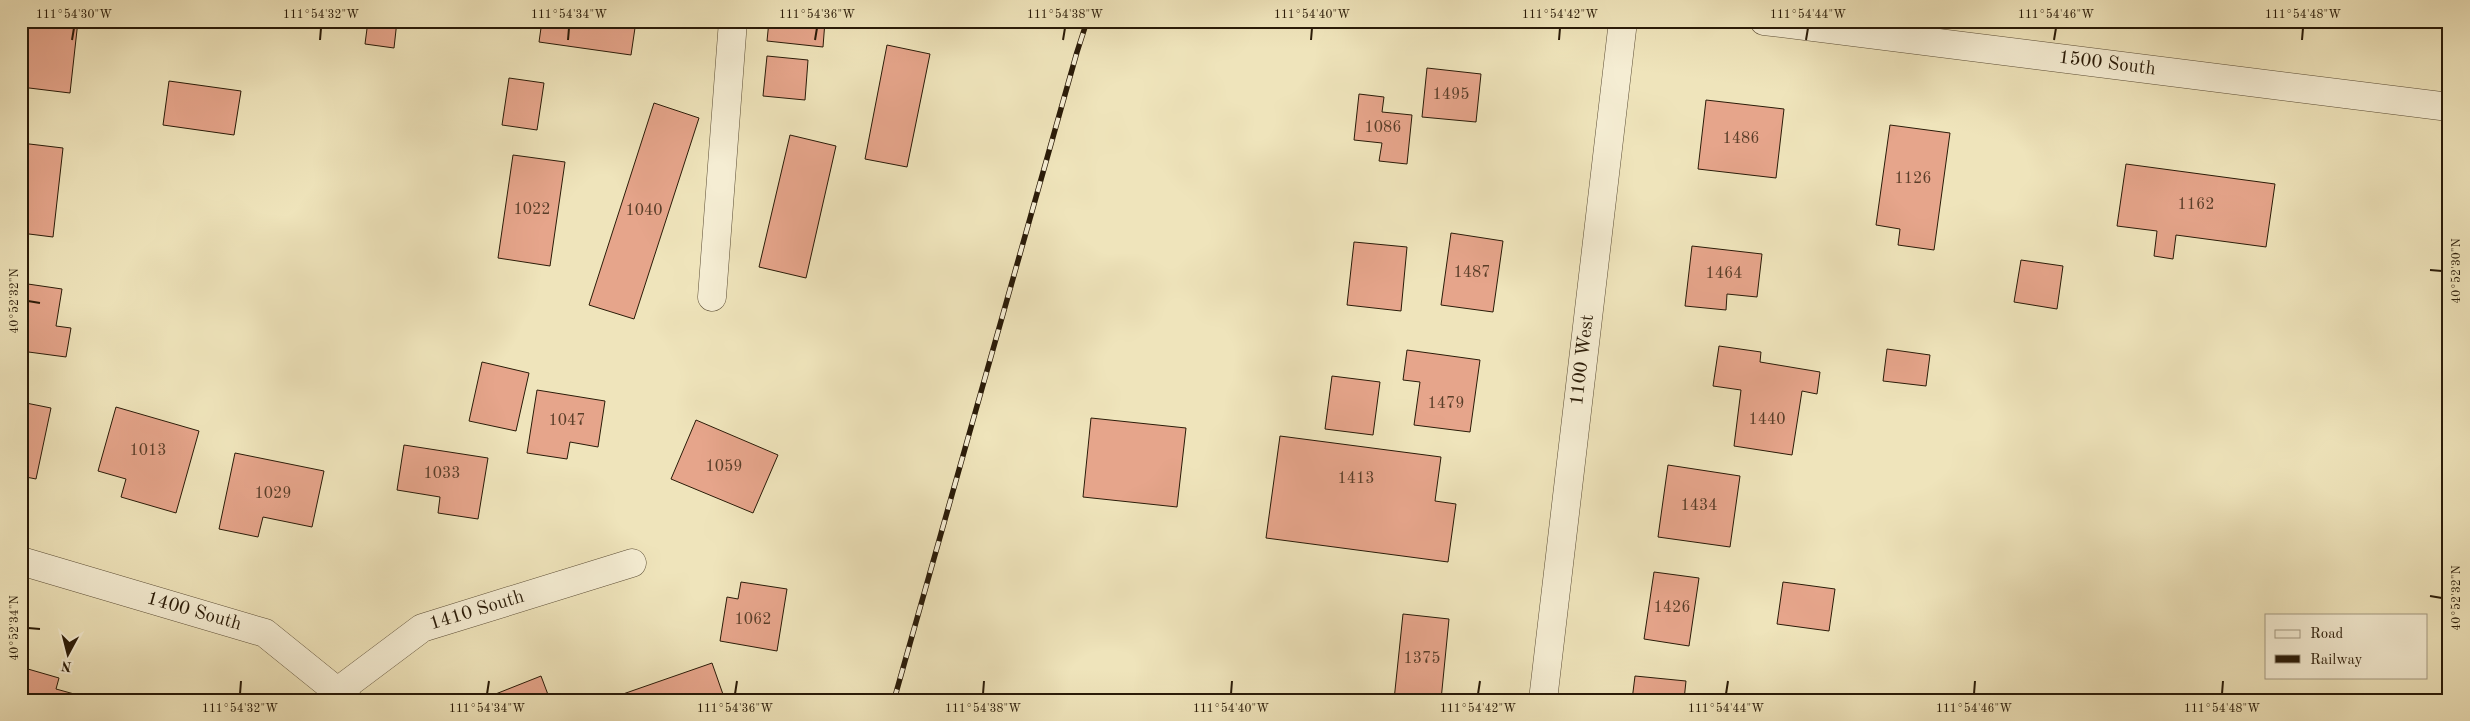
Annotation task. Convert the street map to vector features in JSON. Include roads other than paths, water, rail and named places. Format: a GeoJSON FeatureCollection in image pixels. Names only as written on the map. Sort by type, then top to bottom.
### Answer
{"type":"FeatureCollection","features":[{"type":"Feature","properties":{"kind":"street"},"geometry":{"type":"LineString","coordinates":[[712,297],[733,21]]}},
{"type":"Feature","properties":{"kind":"street","name":"1100 West"},"geometry":{"type":"LineString","coordinates":[[1544,700],[1623,21]]}},
{"type":"Feature","properties":{"kind":"street","name":"1500 South"},"geometry":{"type":"LineString","coordinates":[[1764,21],[2449,106]]}},
{"type":"Feature","properties":{"kind":"street","name":"1400 South"},"geometry":{"type":"LineString","coordinates":[[21,561],[265,633],[343,696]]}},
{"type":"Feature","properties":{"kind":"street","name":"1410 South"},"geometry":{"type":"LineString","coordinates":[[343,696],[422,628],[632,563]]}},
{"type":"Feature","properties":{"kind":"railway"},"geometry":{"type":"LineString","coordinates":[[894,700],[1087,21]]}}]}
